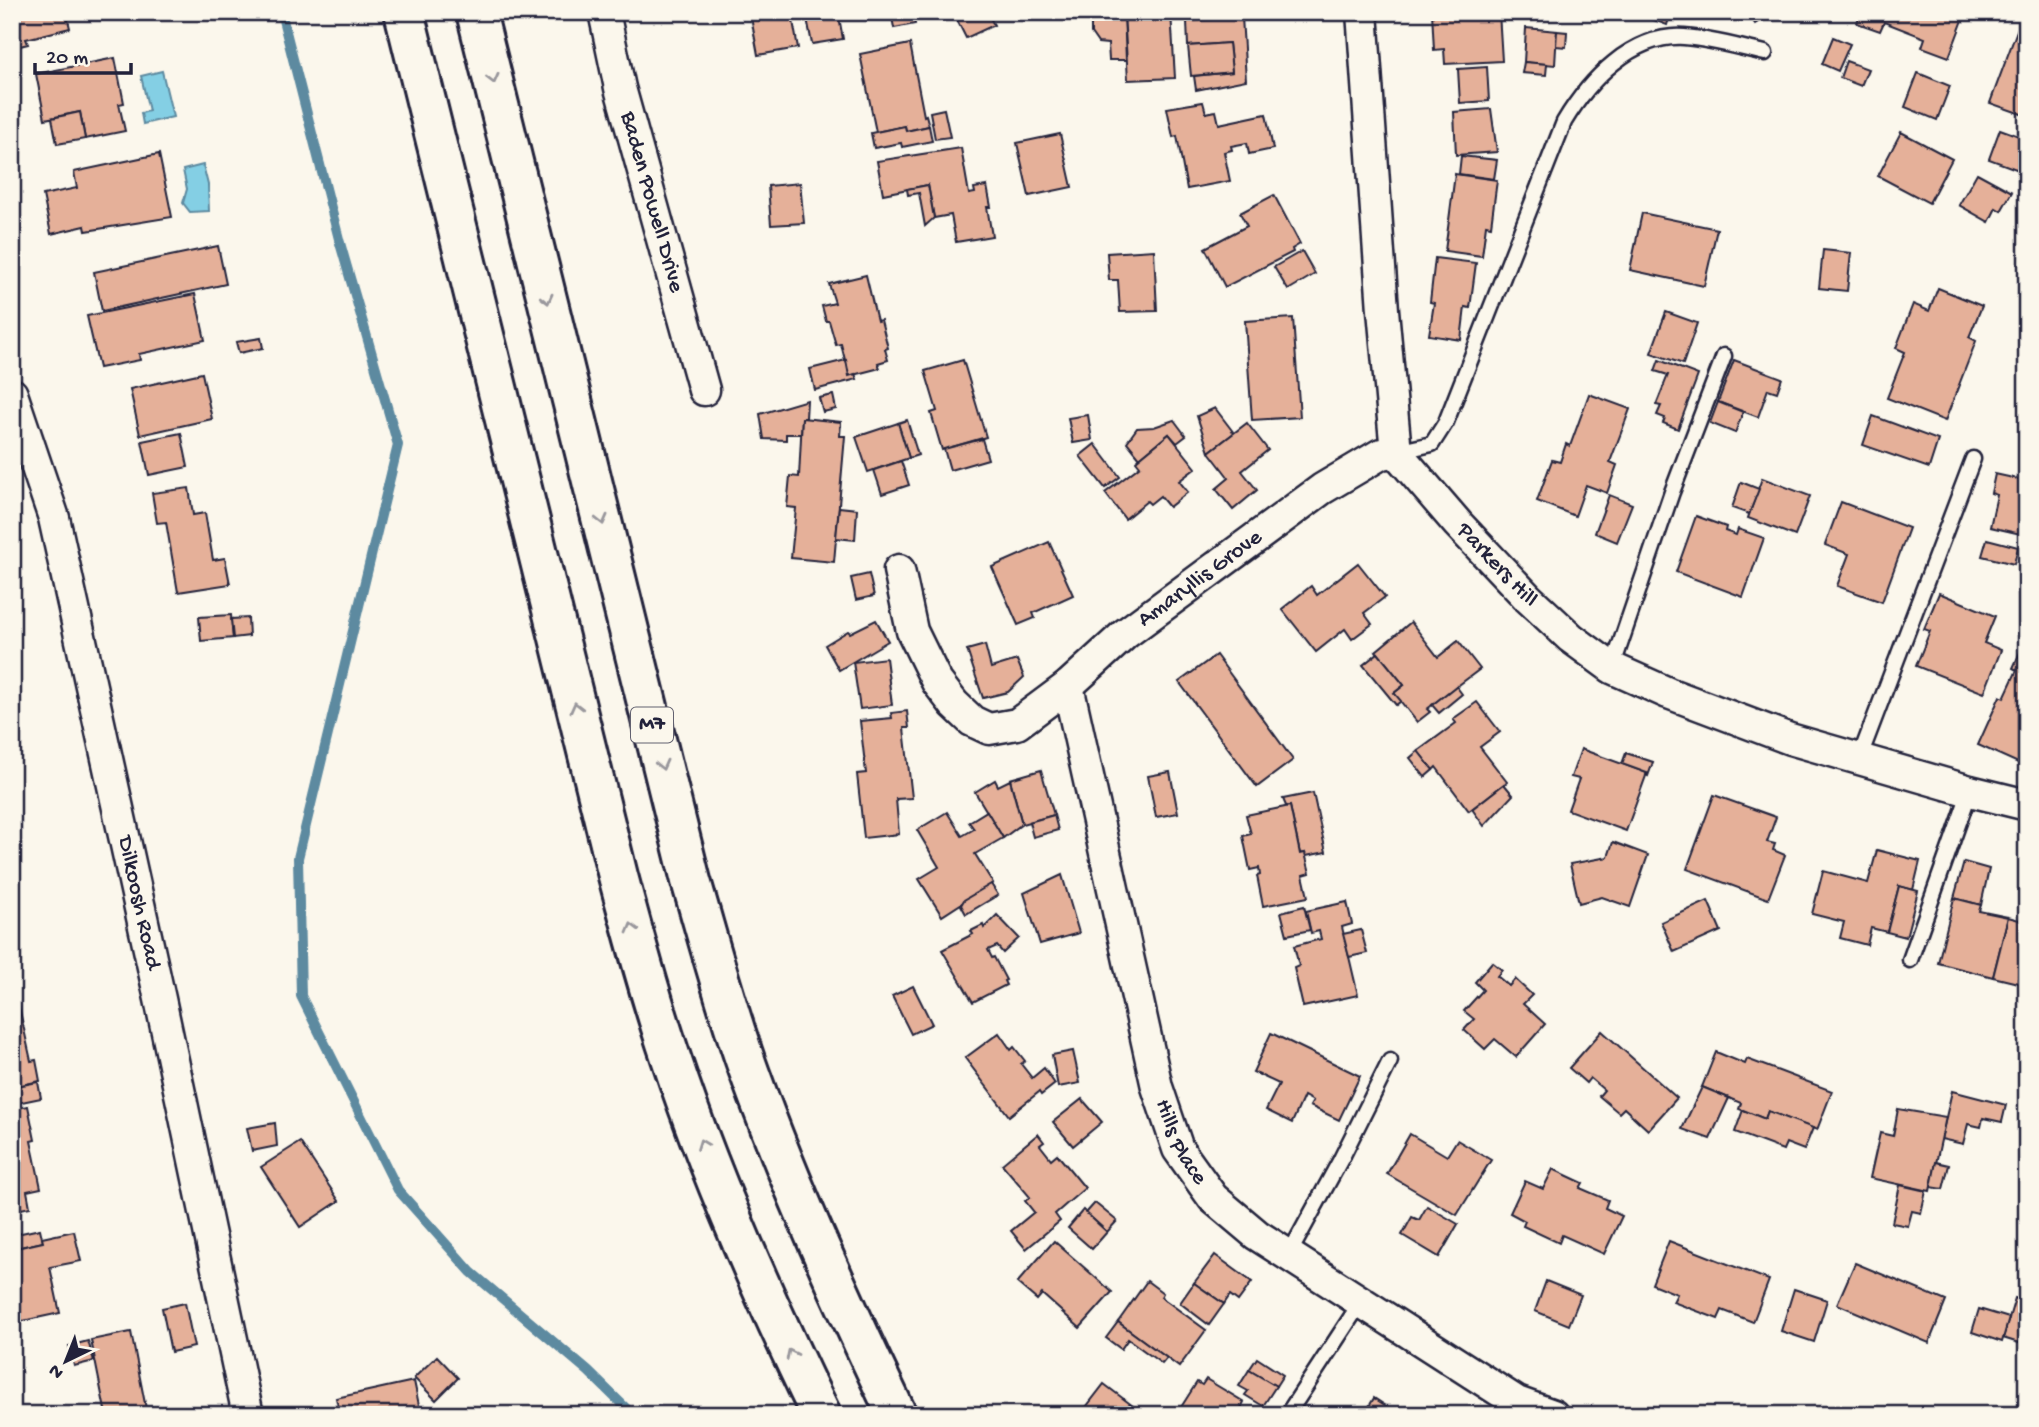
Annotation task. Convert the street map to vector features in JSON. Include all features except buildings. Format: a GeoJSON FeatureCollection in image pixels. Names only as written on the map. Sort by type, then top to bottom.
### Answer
{"type":"FeatureCollection","features":[{"type":"Feature","properties":{"kind":"highway"},"geometry":{"type":"LineString","coordinates":[[404,12],[618,876],[647,981],[670,1055],[724,1200],[779,1329],[821,1415]]}},
{"type":"Feature","properties":{"kind":"highway","name":"M7"},"geometry":{"type":"LineString","coordinates":[[476,12],[691,881],[713,956],[749,1071],[784,1164],[897,1415]]}},
{"type":"Feature","properties":{"kind":"street","name":"Baden Powell Drive"},"geometry":{"type":"LineString","coordinates":[[604,12],[620,88],[704,390]]}},
{"type":"Feature","properties":{"kind":"street"},"geometry":{"type":"LineString","coordinates":[[1362,12],[1396,452]]}},
{"type":"Feature","properties":{"kind":"street","name":"Dilkoosh Road"},"geometry":{"type":"LineString","coordinates":[[12,394],[54,518],[248,1415]]}},
{"type":"Feature","properties":{"kind":"street","name":"Parkers Hill"},"geometry":{"type":"LineString","coordinates":[[1396,452],[1458,524],[1528,598],[1572,638],[1612,667],[1668,693],[1790,739],[1970,792],[2027,805]]}},
{"type":"Feature","properties":{"kind":"street","name":"Amaryllis Grove"},"geometry":{"type":"LineString","coordinates":[[899,570],[912,631],[937,682],[972,721],[989,729],[1017,724],[1068,686],[1125,634],[1322,489],[1381,454],[1396,452]]}},
{"type":"Feature","properties":{"kind":"street","name":"Hills Place"},"geometry":{"type":"LineString","coordinates":[[1068,686],[1157,1087],[1178,1149],[1213,1198],[1257,1235],[1361,1302],[1515,1408],[1553,1415]]}},
{"type":"Feature","properties":{"kind":"lane"},"geometry":{"type":"LineString","coordinates":[[1396,452],[1432,444],[1446,422],[1564,121],[1577,101],[1637,46],[1662,39],[1682,37],[1719,42],[1765,53]]}},
{"type":"Feature","properties":{"kind":"lane"},"geometry":{"type":"LineString","coordinates":[[1612,667],[1672,492],[1724,356]]}},
{"type":"Feature","properties":{"kind":"lane"},"geometry":{"type":"LineString","coordinates":[[1859,759],[1973,459]]}},
{"type":"Feature","properties":{"kind":"lane"},"geometry":{"type":"LineString","coordinates":[[1910,960],[1970,792]]}},
{"type":"Feature","properties":{"kind":"lane"},"geometry":{"type":"LineString","coordinates":[[1288,1256],[1390,1061]]}},
{"type":"Feature","properties":{"kind":"lane"},"geometry":{"type":"LineString","coordinates":[[1287,1415],[1361,1302]]}},
{"type":"Feature","properties":{"kind":"water"},"geometry":{"type":"Polygon","coordinates":[[[162,71],[173,117],[143,124],[141,113],[149,111],[141,76],[162,71]]]}},
{"type":"Feature","properties":{"kind":"water"},"geometry":{"type":"Polygon","coordinates":[[[203,165],[208,185],[209,211],[190,212],[183,203],[187,189],[183,170],[203,165]]]}},
{"type":"Feature","properties":{"kind":"waterway"},"geometry":{"type":"LineString","coordinates":[[281,12],[340,243],[398,445],[298,858],[301,996],[398,1190],[471,1272],[588,1371],[633,1415]]}}]}
